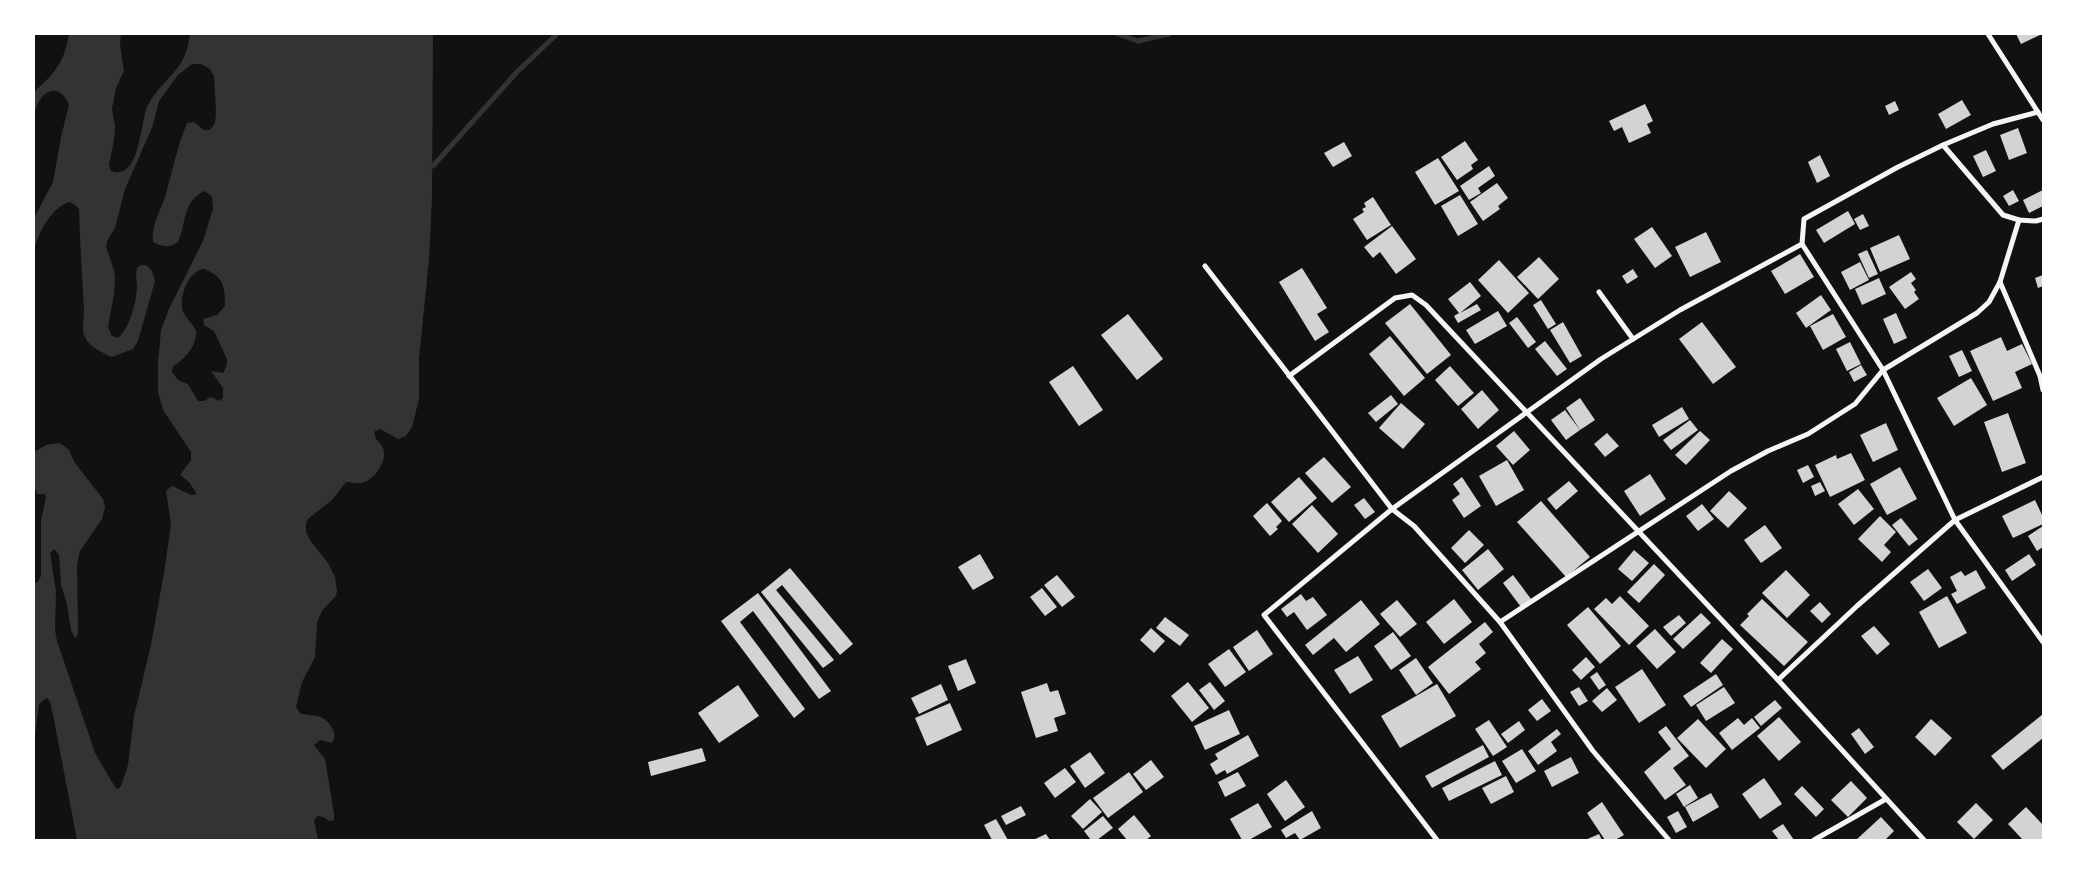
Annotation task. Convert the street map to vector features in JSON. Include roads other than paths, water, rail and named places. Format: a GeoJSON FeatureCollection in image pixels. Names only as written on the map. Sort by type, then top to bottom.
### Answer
{"type":"FeatureCollection","features":[{"type":"Feature","properties":{"kind":"street"},"geometry":{"type":"LineString","coordinates":[[1988,34],[2043,120]]}},
{"type":"Feature","properties":{"kind":"street"},"geometry":{"type":"LineString","coordinates":[[2038,112],[1993,124],[1943,145],[1804,219],[1802,244],[1883,370],[1955,520],[2043,642]]}},
{"type":"Feature","properties":{"kind":"street"},"geometry":{"type":"LineString","coordinates":[[1943,145],[2003,215],[2019,220],[2036,221],[2043,218]]}},
{"type":"Feature","properties":{"kind":"street"},"geometry":{"type":"LineString","coordinates":[[1500,622],[1731,471],[1768,451],[1808,434],[1855,404],[1883,370],[1977,313],[1989,302],[2000,282],[2019,220]]}},
{"type":"Feature","properties":{"kind":"street"},"geometry":{"type":"LineString","coordinates":[[1437,840],[1264,615],[1392,509],[1601,359],[1680,310],[1802,244]]}},
{"type":"Feature","properties":{"kind":"street"},"geometry":{"type":"LineString","coordinates":[[1205,266],[1392,509],[1414,526],[1500,622],[1593,751],[1669,840]]}},
{"type":"Feature","properties":{"kind":"street"},"geometry":{"type":"LineString","coordinates":[[2000,282],[2040,376],[2043,390]]}},
{"type":"Feature","properties":{"kind":"street"},"geometry":{"type":"LineString","coordinates":[[1599,292],[1633,339]]}},
{"type":"Feature","properties":{"kind":"street"},"geometry":{"type":"LineString","coordinates":[[1289,376],[1395,298],[1412,295],[1426,305],[1778,680],[1924,840]]}},
{"type":"Feature","properties":{"kind":"street"},"geometry":{"type":"LineString","coordinates":[[1778,680],[1857,606],[1955,520],[2043,476]]}},
{"type":"Feature","properties":{"kind":"street"},"geometry":{"type":"LineString","coordinates":[[1814,840],[1886,799]]}},
{"type":"Feature","properties":{"kind":"waterway"},"geometry":{"type":"LineString","coordinates":[[428,166],[433,166],[517,72],[557,34]]}},
{"type":"Feature","properties":{"kind":"waterway"},"geometry":{"type":"LineString","coordinates":[[1118,34],[1138,41],[1169,34]]}}]}
